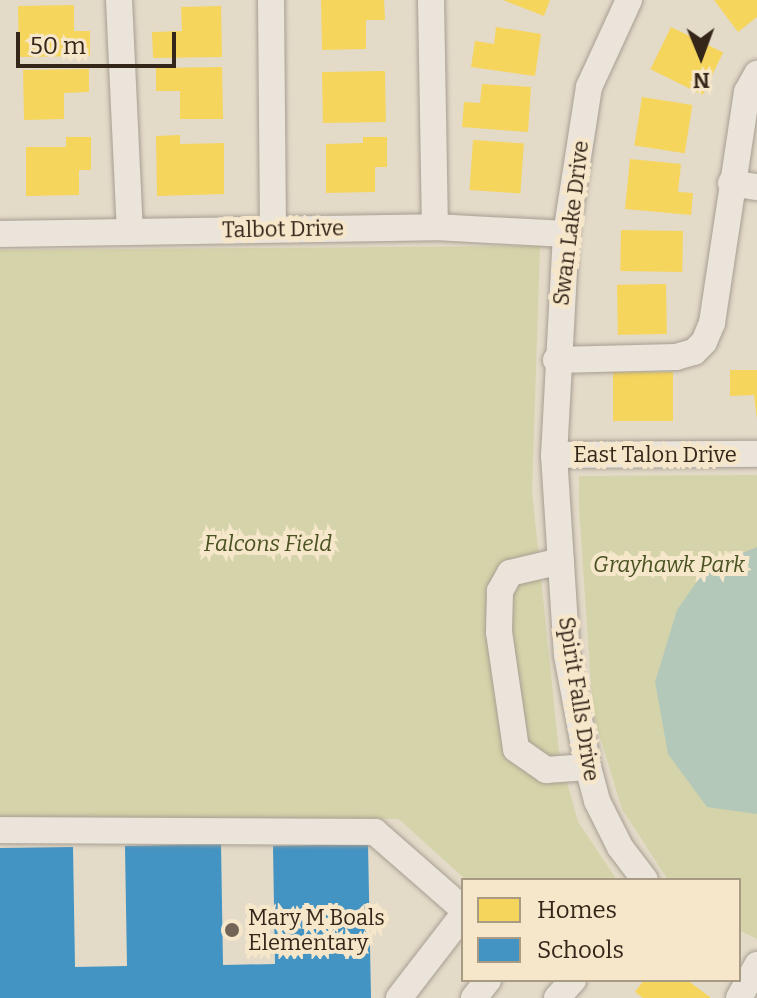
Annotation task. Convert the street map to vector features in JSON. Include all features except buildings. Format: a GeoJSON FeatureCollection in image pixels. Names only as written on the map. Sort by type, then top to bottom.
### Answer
{"type":"FeatureCollection","features":[{"type":"Feature","properties":{"kind":"street"},"geometry":{"type":"LineString","coordinates":[[119,0],[130,231]]}},
{"type":"Feature","properties":{"kind":"street"},"geometry":{"type":"LineString","coordinates":[[271,0],[273,229]]}},
{"type":"Feature","properties":{"kind":"street"},"geometry":{"type":"LineString","coordinates":[[431,0],[435,227]]}},
{"type":"Feature","properties":{"kind":"street","name":"Swan Lake Drive"},"geometry":{"type":"LineString","coordinates":[[554,455],[556,360],[566,234],[589,87],[629,0]]}},
{"type":"Feature","properties":{"kind":"street"},"geometry":{"type":"LineString","coordinates":[[556,360],[694,352],[712,323],[747,92],[757,74]]}},
{"type":"Feature","properties":{"kind":"street"},"geometry":{"type":"LineString","coordinates":[[731,183],[757,187]]}},
{"type":"Feature","properties":{"kind":"street","name":"Talbot Drive"},"geometry":{"type":"LineString","coordinates":[[0,234],[435,227],[566,234]]}},
{"type":"Feature","properties":{"kind":"street","name":"East Talon Drive"},"geometry":{"type":"LineString","coordinates":[[554,455],[757,454]]}},
{"type":"Feature","properties":{"kind":"street","name":"Spirit Falls Drive"},"geometry":{"type":"LineString","coordinates":[[554,455],[567,655],[588,767],[614,836],[644,878]]}},
{"type":"Feature","properties":{"kind":"street"},"geometry":{"type":"LineString","coordinates":[[561,561],[510,573],[500,591],[499,632],[516,749],[546,770],[588,767]]}},
{"type":"Feature","properties":{"kind":"street"},"geometry":{"type":"LineString","coordinates":[[0,830],[375,832],[461,907]]}},
{"type":"Feature","properties":{"kind":"street"},"geometry":{"type":"LineString","coordinates":[[399,998],[461,918]]}},
{"type":"Feature","properties":{"kind":"street"},"geometry":{"type":"LineString","coordinates":[[739,998],[757,965]]}},
{"type":"Feature","properties":{"kind":"street"},"geometry":{"type":"LineString","coordinates":[[474,998],[486,982]]}},
{"type":"Feature","properties":{"kind":"green space","name":"Falcons Field"},"geometry":{"type":"Polygon","coordinates":[[[540,246],[532,491],[559,753],[578,822],[616,878],[464,878],[399,819],[0,820],[0,250],[540,246]]]}},
{"type":"Feature","properties":{"kind":"green space","name":"Grayhawk Park"},"geometry":{"type":"Polygon","coordinates":[[[757,475],[757,939],[741,931],[741,878],[667,878],[622,809],[593,714],[579,476],[757,475]]]}},
{"type":"Feature","properties":{"kind":"shaded area"},"geometry":{"type":"Polygon","coordinates":[[[757,547],[757,814],[707,807],[668,754],[655,682],[677,610],[707,567],[757,547]]]}},
{"type":"Feature","properties":{"kind":"place","name":"Mary M Boals Elementary"},"geometry":{"type":"Point","coordinates":[232,930]}}]}
